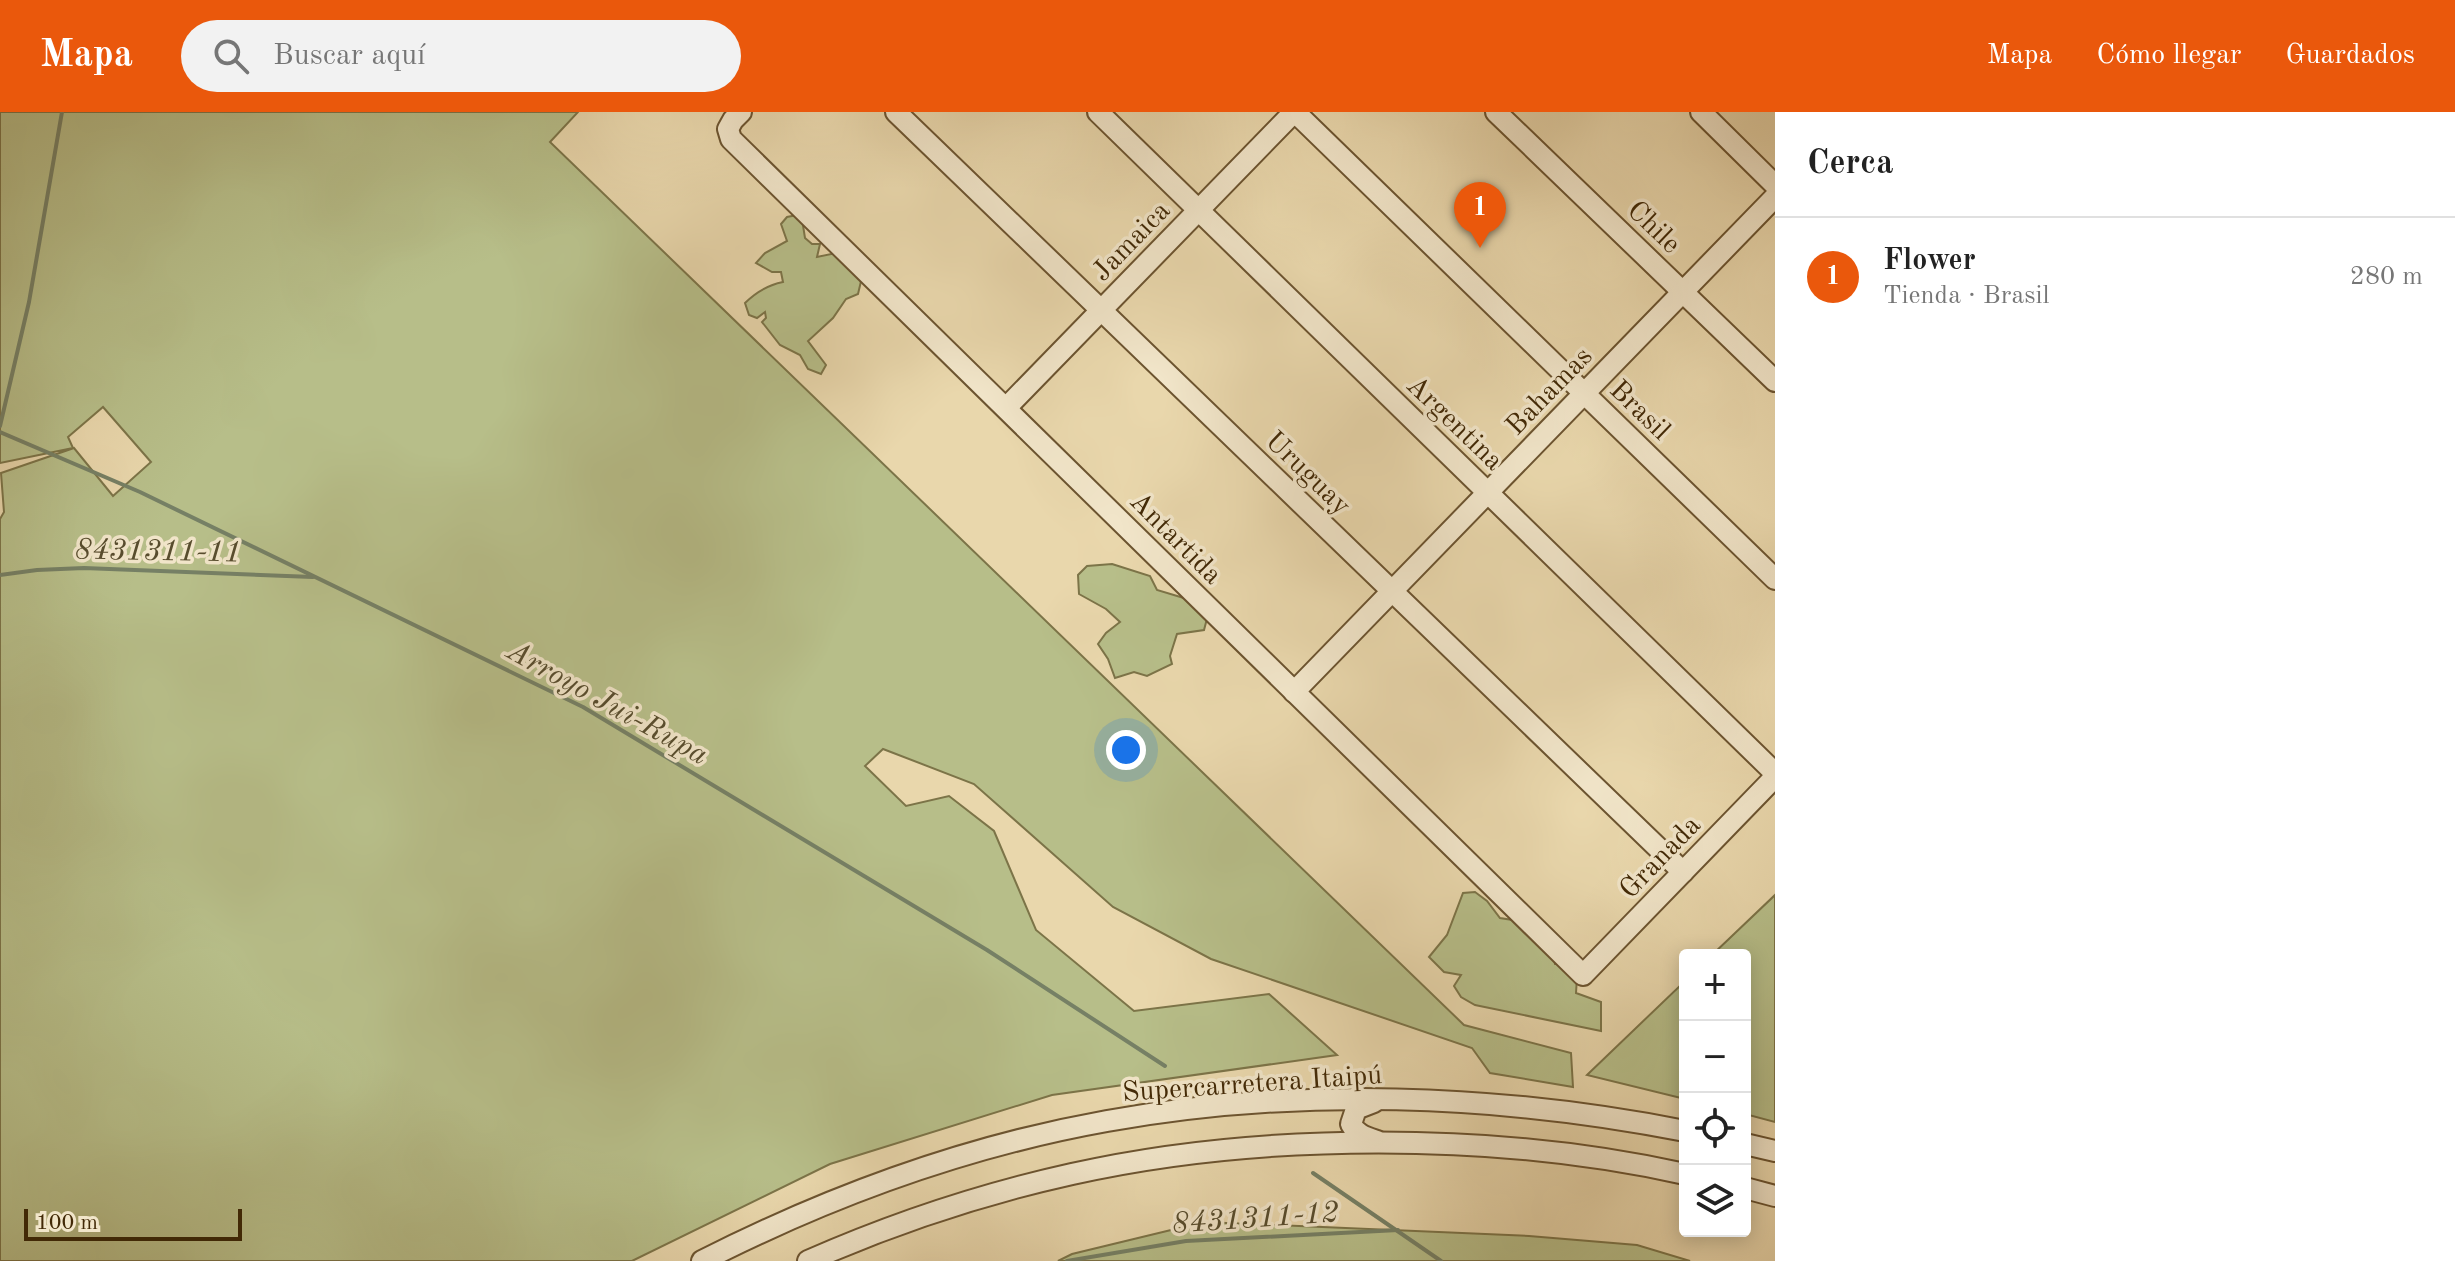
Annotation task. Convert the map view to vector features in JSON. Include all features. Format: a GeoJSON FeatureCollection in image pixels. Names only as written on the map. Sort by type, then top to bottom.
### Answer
{"type":"FeatureCollection","features":[{"type":"Feature","properties":{"kind":"street","name":"Antartida"},"geometry":{"type":"LineString","coordinates":[[741,112],[728,129],[731,139],[1583,975]]}},
{"type":"Feature","properties":{"kind":"street","name":"Uruguay"},"geometry":{"type":"LineString","coordinates":[[896,112],[1683,872]]}},
{"type":"Feature","properties":{"kind":"street","name":"Argentina"},"geometry":{"type":"LineString","coordinates":[[1098,112],[1775,775]]}},
{"type":"Feature","properties":{"kind":"street","name":"Jamaica"},"geometry":{"type":"LineString","coordinates":[[1006,408],[1295,112]]}},
{"type":"Feature","properties":{"kind":"street","name":"Brasil"},"geometry":{"type":"LineString","coordinates":[[1295,112],[1775,579]]}},
{"type":"Feature","properties":{"kind":"street","name":"Chile"},"geometry":{"type":"LineString","coordinates":[[1496,112],[1775,381]]}},
{"type":"Feature","properties":{"kind":"street"},"geometry":{"type":"LineString","coordinates":[[1701,112],[1775,185]]}},
{"type":"Feature","properties":{"kind":"street","name":"Bahamas"},"geometry":{"type":"LineString","coordinates":[[1294,692],[1775,197]]}},
{"type":"Feature","properties":{"kind":"street","name":"Granada"},"geometry":{"type":"LineString","coordinates":[[1583,975],[1775,775]]}},
{"type":"Feature","properties":{"kind":"street"},"geometry":{"type":"LineString","coordinates":[[1385,1099],[1356,1109],[1351,1124],[1361,1136],[1385,1144]]}},
{"type":"Feature","properties":{"kind":"street","name":"Supercarretera Itaipú"},"geometry":{"type":"LineString","coordinates":[[702,1261],[754,1235],[854,1194],[939,1165],[1043,1135],[1106,1121],[1169,1112],[1309,1101],[1385,1099],[1569,1111],[1679,1130]]}},
{"type":"Feature","properties":{"kind":"street"},"geometry":{"type":"LineString","coordinates":[[808,1261],[912,1220],[1024,1185],[1142,1161],[1242,1150],[1296,1146],[1451,1145],[1619,1161],[1679,1173]]}},
{"type":"Feature","properties":{"kind":"street"},"geometry":{"type":"LineString","coordinates":[[1751,1145],[1775,1151]]}},
{"type":"Feature","properties":{"kind":"street"},"geometry":{"type":"LineString","coordinates":[[1751,1190],[1775,1196]]}},
{"type":"Feature","properties":{"kind":"green space"},"geometry":{"type":"Polygon","coordinates":[[[0,112],[578,112],[550,142],[1464,1025],[1571,1053],[1573,1087],[1490,1073],[1472,1048],[1211,959],[1113,907],[974,784],[883,749],[865,766],[906,806],[949,796],[994,831],[1036,930],[1134,1011],[1269,994],[1337,1055],[1052,1095],[830,1164],[632,1261],[0,1261],[0,519],[4,512],[1,473],[74,448],[113,496],[151,462],[103,407],[68,437],[73,448],[0,463],[0,112]]]}},
{"type":"Feature","properties":{"kind":"green space"},"geometry":{"type":"Polygon","coordinates":[[[797,215],[802,219],[805,238],[812,244],[820,244],[817,257],[836,253],[862,277],[858,294],[846,299],[833,318],[808,341],[826,365],[821,374],[808,369],[800,355],[780,345],[762,322],[766,318],[765,312],[757,318],[749,315],[745,303],[762,290],[783,282],[781,272],[772,272],[756,263],[765,253],[787,241],[781,224],[787,217],[797,215]]]}},
{"type":"Feature","properties":{"kind":"green space"},"geometry":{"type":"Polygon","coordinates":[[[1112,564],[1150,576],[1157,590],[1197,602],[1209,611],[1204,630],[1177,634],[1170,656],[1172,664],[1147,676],[1134,672],[1115,678],[1098,644],[1120,622],[1106,609],[1079,594],[1078,575],[1087,566],[1112,564]]]}},
{"type":"Feature","properties":{"kind":"green space"},"geometry":{"type":"Polygon","coordinates":[[[1475,892],[1487,901],[1500,918],[1519,921],[1552,948],[1555,964],[1563,964],[1577,977],[1576,993],[1601,1002],[1601,1031],[1475,1005],[1461,997],[1454,986],[1461,975],[1444,972],[1429,957],[1447,935],[1463,893],[1475,892]]]}},
{"type":"Feature","properties":{"kind":"green space"},"geometry":{"type":"Polygon","coordinates":[[[1775,895],[1775,1122],[1751,1116],[1751,949],[1718,949],[1775,895]]]}},
{"type":"Feature","properties":{"kind":"green space"},"geometry":{"type":"Polygon","coordinates":[[[1679,987],[1679,1098],[1587,1075],[1679,987]]]}},
{"type":"Feature","properties":{"kind":"green space"},"geometry":{"type":"Polygon","coordinates":[[[1204,1222],[1529,1236],[1637,1245],[1690,1261],[1058,1261],[1072,1254],[1204,1222]]]}},
{"type":"Feature","properties":{"kind":"waterway"},"geometry":{"type":"LineString","coordinates":[[0,426],[29,302],[62,112]]}},
{"type":"Feature","properties":{"kind":"waterway","name":"Arroyo Jui-Rupa"},"geometry":{"type":"LineString","coordinates":[[0,432],[140,492],[583,707],[987,950],[1165,1066]]}},
{"type":"Feature","properties":{"kind":"waterway","name":"8431311-11"},"geometry":{"type":"LineString","coordinates":[[0,575],[84,568],[313,577]]}},
{"type":"Feature","properties":{"kind":"waterway","name":"Arroyo Jui-Rupa"},"geometry":{"type":"LineString","coordinates":[[1313,1173],[1441,1261]]}},
{"type":"Feature","properties":{"kind":"waterway","name":"8431311-12"},"geometry":{"type":"LineString","coordinates":[[1067,1261],[1186,1241],[1398,1230]]}},
{"type":"Feature","properties":{"kind":"place","name":"Flower"},"geometry":{"type":"Point","coordinates":[1480,248]}}]}
